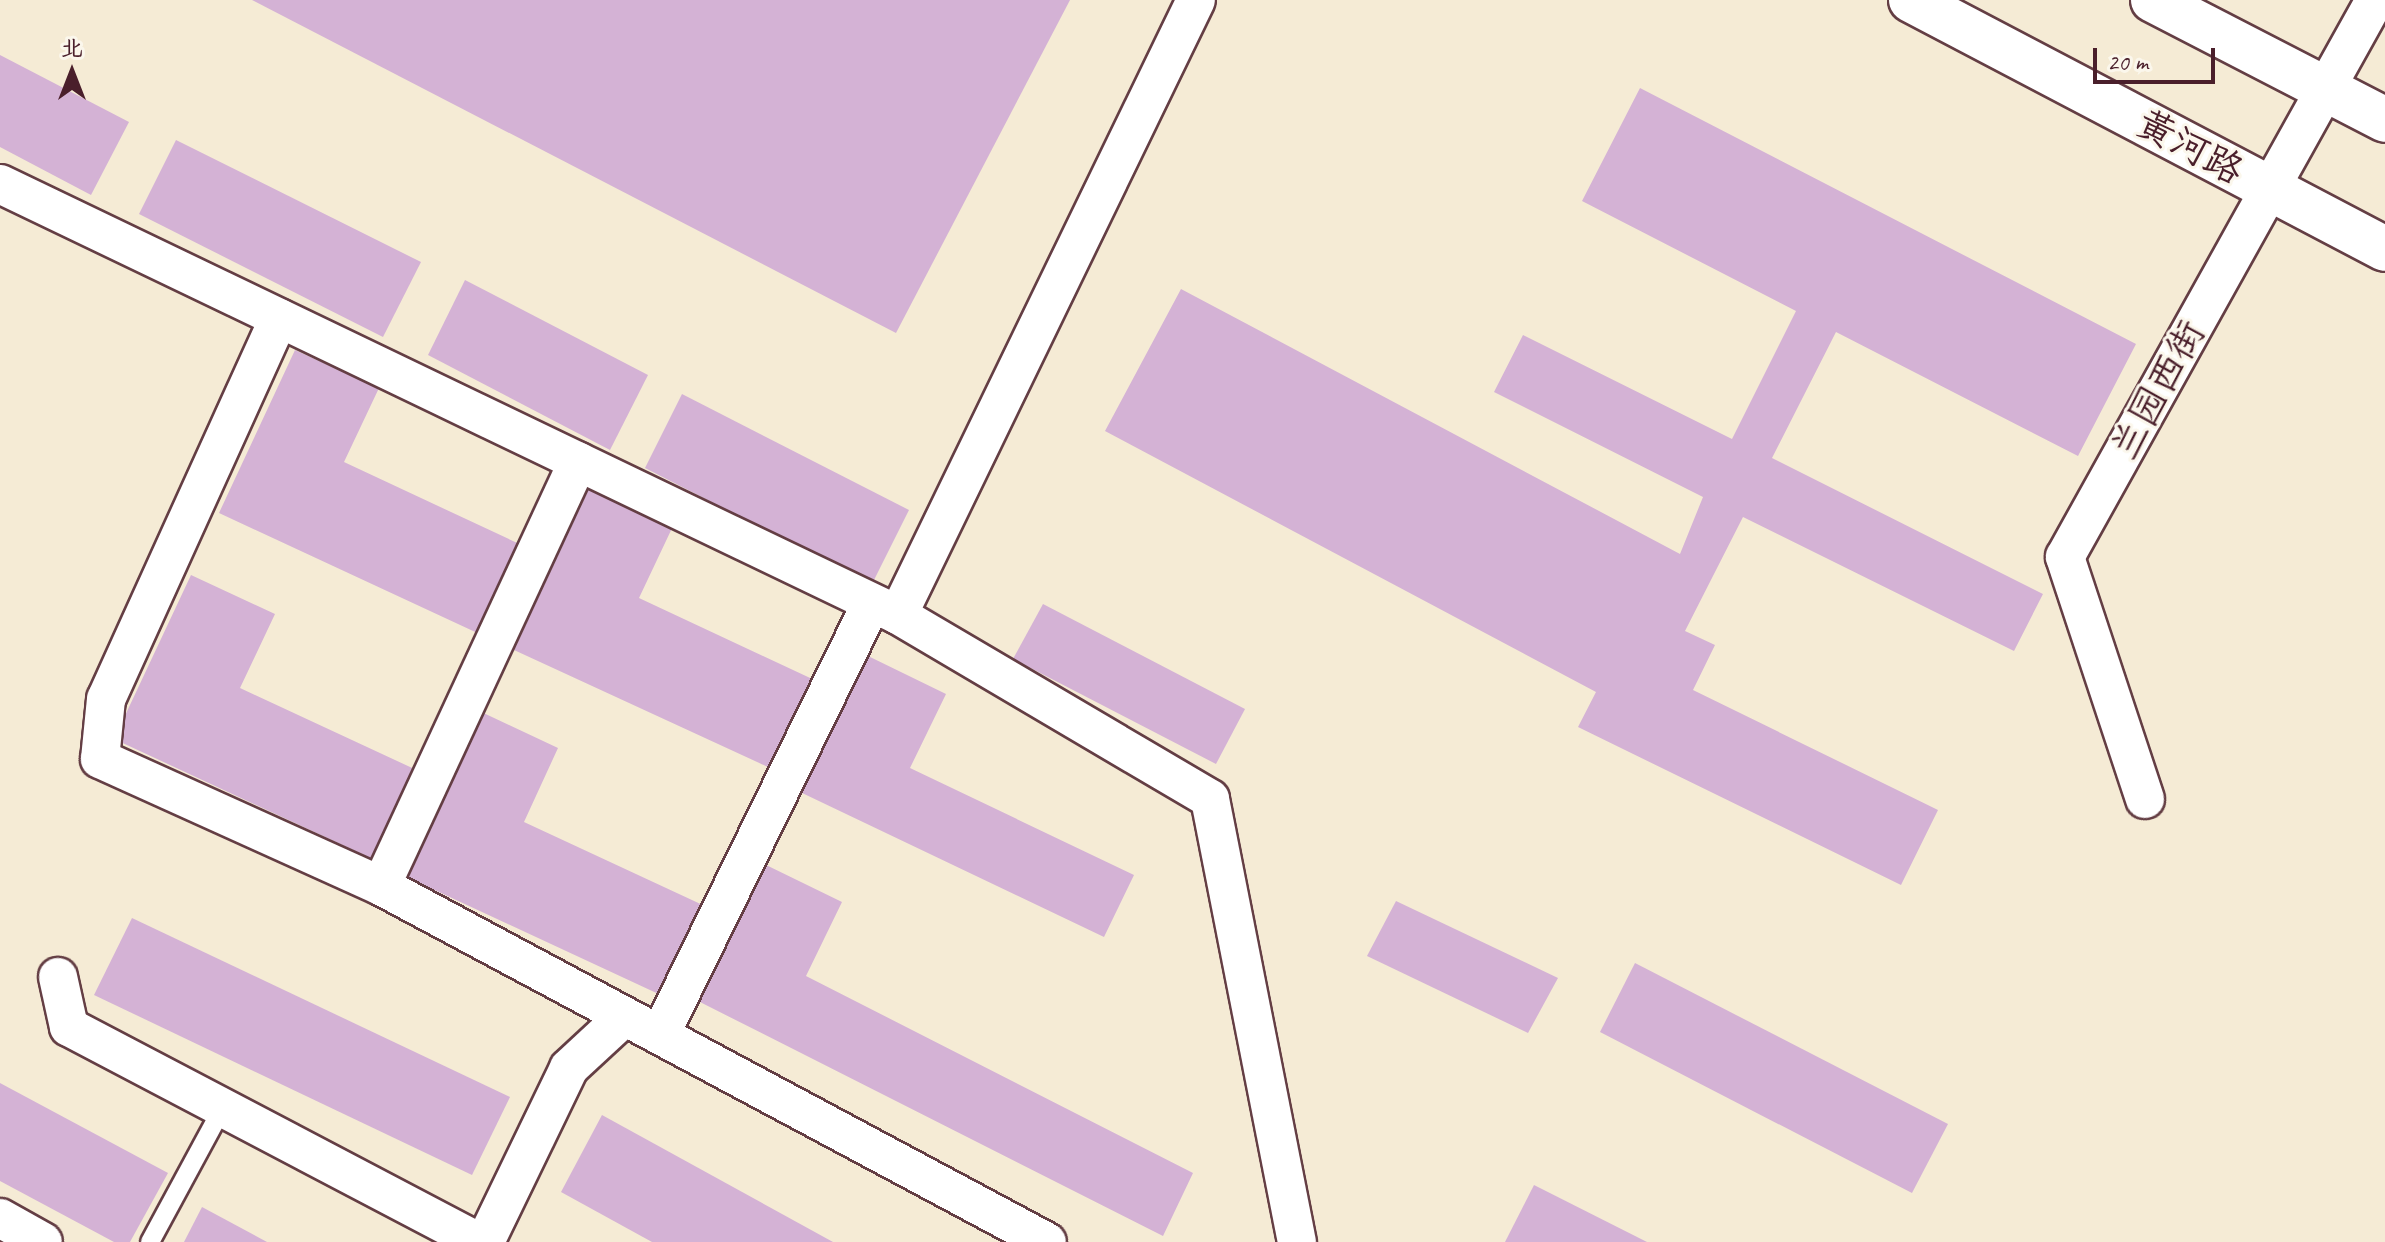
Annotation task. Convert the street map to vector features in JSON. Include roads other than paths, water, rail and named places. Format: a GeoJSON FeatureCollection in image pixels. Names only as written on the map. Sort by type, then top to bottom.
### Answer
{"type":"FeatureCollection","features":[{"type":"Feature","properties":{"kind":"main road","name":"黄河路"},"geometry":{"type":"LineString","coordinates":[[1911,0],[2385,249]]}},
{"type":"Feature","properties":{"kind":"main road"},"geometry":{"type":"LineString","coordinates":[[2153,0],[2385,120]]}},
{"type":"Feature","properties":{"kind":"street"},"geometry":{"type":"LineString","coordinates":[[660,1035],[885,609],[1196,0]]}},
{"type":"Feature","properties":{"kind":"street","name":"兰园西街"},"geometry":{"type":"LineString","coordinates":[[2145,799],[2065,557],[2375,0]]}},
{"type":"Feature","properties":{"kind":"street"},"geometry":{"type":"LineString","coordinates":[[0,184],[885,609],[1210,799],[1297,1242]]}},
{"type":"Feature","properties":{"kind":"street"},"geometry":{"type":"LineString","coordinates":[[279,318],[106,699],[100,759],[381,886],[1047,1242]]}},
{"type":"Feature","properties":{"kind":"street"},"geometry":{"type":"LineString","coordinates":[[381,886],[578,462]]}},
{"type":"Feature","properties":{"kind":"street"},"geometry":{"type":"LineString","coordinates":[[58,977],[69,1027],[482,1242],[569,1068],[623,1018]]}},
{"type":"Feature","properties":{"kind":"street"},"geometry":{"type":"LineString","coordinates":[[0,1218],[43,1242]]}},
{"type":"Feature","properties":{"kind":"lane"},"geometry":{"type":"LineString","coordinates":[[150,1242],[223,1107]]}}]}
